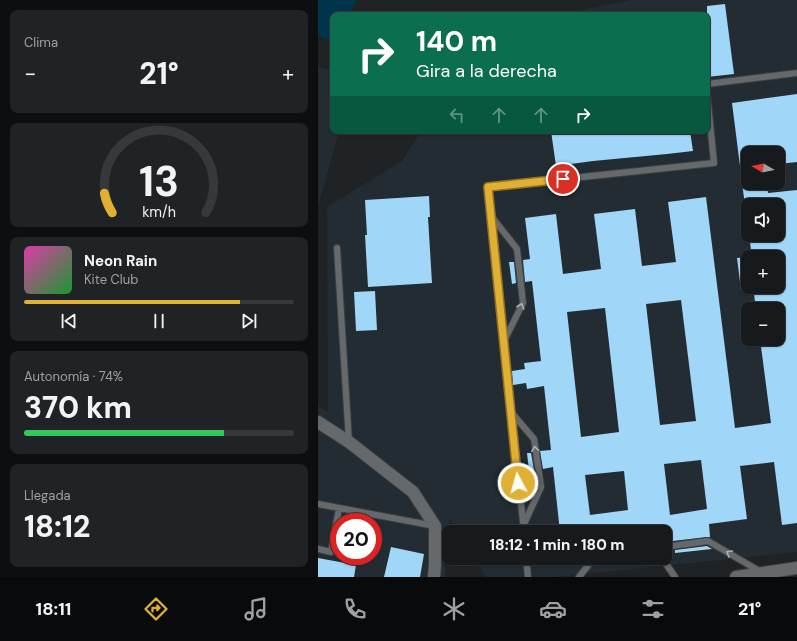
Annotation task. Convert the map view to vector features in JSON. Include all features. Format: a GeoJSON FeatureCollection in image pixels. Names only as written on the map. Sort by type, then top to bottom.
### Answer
{"type":"FeatureCollection","features":[{"type":"Feature","properties":{"kind":"street"},"geometry":{"type":"LineString","coordinates":[[318,422],[349,442],[413,492],[435,526],[434,577]]}},
{"type":"Feature","properties":{"kind":"street"},"geometry":{"type":"LineString","coordinates":[[736,577],[797,568]]}},
{"type":"Feature","properties":{"kind":"lane"},"geometry":{"type":"LineString","coordinates":[[710,84],[797,73]]}},
{"type":"Feature","properties":{"kind":"lane"},"geometry":{"type":"LineString","coordinates":[[523,525],[488,187],[714,163],[710,122]]}},
{"type":"Feature","properties":{"kind":"lane"},"geometry":{"type":"LineString","coordinates":[[491,216],[517,249],[523,303],[504,341]]}},
{"type":"Feature","properties":{"kind":"lane"},"geometry":{"type":"LineString","coordinates":[[337,248],[349,442]]}},
{"type":"Feature","properties":{"kind":"lane"},"geometry":{"type":"LineString","coordinates":[[511,412],[534,439],[541,487],[525,525]]}},
{"type":"Feature","properties":{"kind":"lane"},"geometry":{"type":"LineString","coordinates":[[318,504],[435,526]]}},
{"type":"Feature","properties":{"kind":"lane"},"geometry":{"type":"LineString","coordinates":[[318,549],[331,552],[339,508]]}},
{"type":"Feature","properties":{"kind":"lane"},"geometry":{"type":"LineString","coordinates":[[672,546],[708,541],[763,573]]}},
{"type":"Feature","properties":{"kind":"lane"},"geometry":{"type":"LineString","coordinates":[[527,565],[528,577]]}},
{"type":"Feature","properties":{"kind":"lane"},"geometry":{"type":"LineString","coordinates":[[579,577],[588,565]]}},
{"type":"Feature","properties":{"kind":"lane"},"geometry":{"type":"LineString","coordinates":[[667,565],[675,577]]}},
{"type":"Feature","properties":{"kind":"shaded area"},"geometry":{"type":"Polygon","coordinates":[[[318,0],[356,0],[350,12],[330,12],[330,41],[318,35],[318,0]]]}},
{"type":"Feature","properties":{"kind":"shaded area"},"geometry":{"type":"Polygon","coordinates":[[[630,0],[797,0],[797,552],[672,565],[672,525],[454,525],[450,519],[449,525],[442,525],[442,565],[446,565],[445,577],[318,577],[318,406],[328,412],[327,207],[402,161],[419,134],[710,134],[710,12],[572,12],[630,0]]]}},
{"type":"Feature","properties":{"kind":"shaded area"},"geometry":{"type":"Polygon","coordinates":[[[318,67],[330,70],[330,134],[338,134],[318,207],[318,67]]]}},
{"type":"Feature","properties":{"kind":"shaded area"},"geometry":{"type":"Polygon","coordinates":[[[478,565],[670,565],[553,577],[486,577],[478,565]]]}},
{"type":"Feature","properties":{"kind":"building"},"geometry":{"type":"Polygon","coordinates":[[[725,4],[734,74],[710,77],[710,12],[707,12],[707,6],[725,4]]]}},
{"type":"Feature","properties":{"kind":"building"},"geometry":{"type":"Polygon","coordinates":[[[797,94],[797,162],[785,163],[785,146],[741,146],[741,174],[732,103],[797,94]]]}},
{"type":"Feature","properties":{"kind":"building"},"geometry":{"type":"Polygon","coordinates":[[[551,134],[690,134],[693,151],[556,166],[551,134]]]}},
{"type":"Feature","properties":{"kind":"building"},"geometry":{"type":"Polygon","coordinates":[[[743,190],[768,190],[768,193],[797,190],[797,523],[782,525],[774,462],[740,466],[747,519],[709,524],[710,537],[673,541],[672,525],[559,525],[553,467],[543,469],[540,451],[551,450],[544,386],[527,389],[526,383],[513,385],[512,371],[525,369],[524,363],[541,361],[532,281],[525,282],[523,260],[530,259],[525,218],[556,214],[563,274],[601,269],[594,214],[635,209],[642,266],[676,262],[668,202],[706,197],[735,428],[771,423],[761,346],[785,346],[785,302],[755,302],[754,294],[785,294],[785,250],[751,250],[750,242],[785,242],[785,198],[744,198],[743,190]],[[681,300],[646,304],[660,425],[696,421],[681,300]],[[605,308],[567,312],[581,437],[619,432],[605,308]],[[701,460],[664,464],[670,515],[707,509],[701,460]],[[624,471],[585,475],[590,515],[628,510],[624,471]]]}},
{"type":"Feature","properties":{"kind":"building"},"geometry":{"type":"Polygon","coordinates":[[[429,196],[430,217],[428,217],[432,283],[368,287],[365,235],[367,235],[365,200],[429,196]]]}},
{"type":"Feature","properties":{"kind":"building"},"geometry":{"type":"Polygon","coordinates":[[[737,258],[741,258],[741,290],[737,258]]]}},
{"type":"Feature","properties":{"kind":"building"},"geometry":{"type":"Polygon","coordinates":[[[509,262],[514,262],[516,283],[512,284],[509,262]]]}},
{"type":"Feature","properties":{"kind":"building"},"geometry":{"type":"Polygon","coordinates":[[[375,291],[377,330],[356,331],[354,292],[375,291]]]}},
{"type":"Feature","properties":{"kind":"building"},"geometry":{"type":"Polygon","coordinates":[[[527,453],[531,453],[534,470],[529,471],[527,453]]]}},
{"type":"Feature","properties":{"kind":"building"},"geometry":{"type":"Polygon","coordinates":[[[707,546],[712,549],[675,553],[675,550],[707,546]]]}},
{"type":"Feature","properties":{"kind":"building"},"geometry":{"type":"Polygon","coordinates":[[[391,547],[424,554],[420,577],[384,577],[391,547]]]}},
{"type":"Feature","properties":{"kind":"building"},"geometry":{"type":"Polygon","coordinates":[[[318,558],[330,560],[330,565],[356,565],[354,577],[318,577],[318,558]]]}},
{"type":"Feature","properties":{"kind":"route"},"geometry":{"type":"LineString","coordinates":[[518,483],[488,187],[563,179]]}}]}
